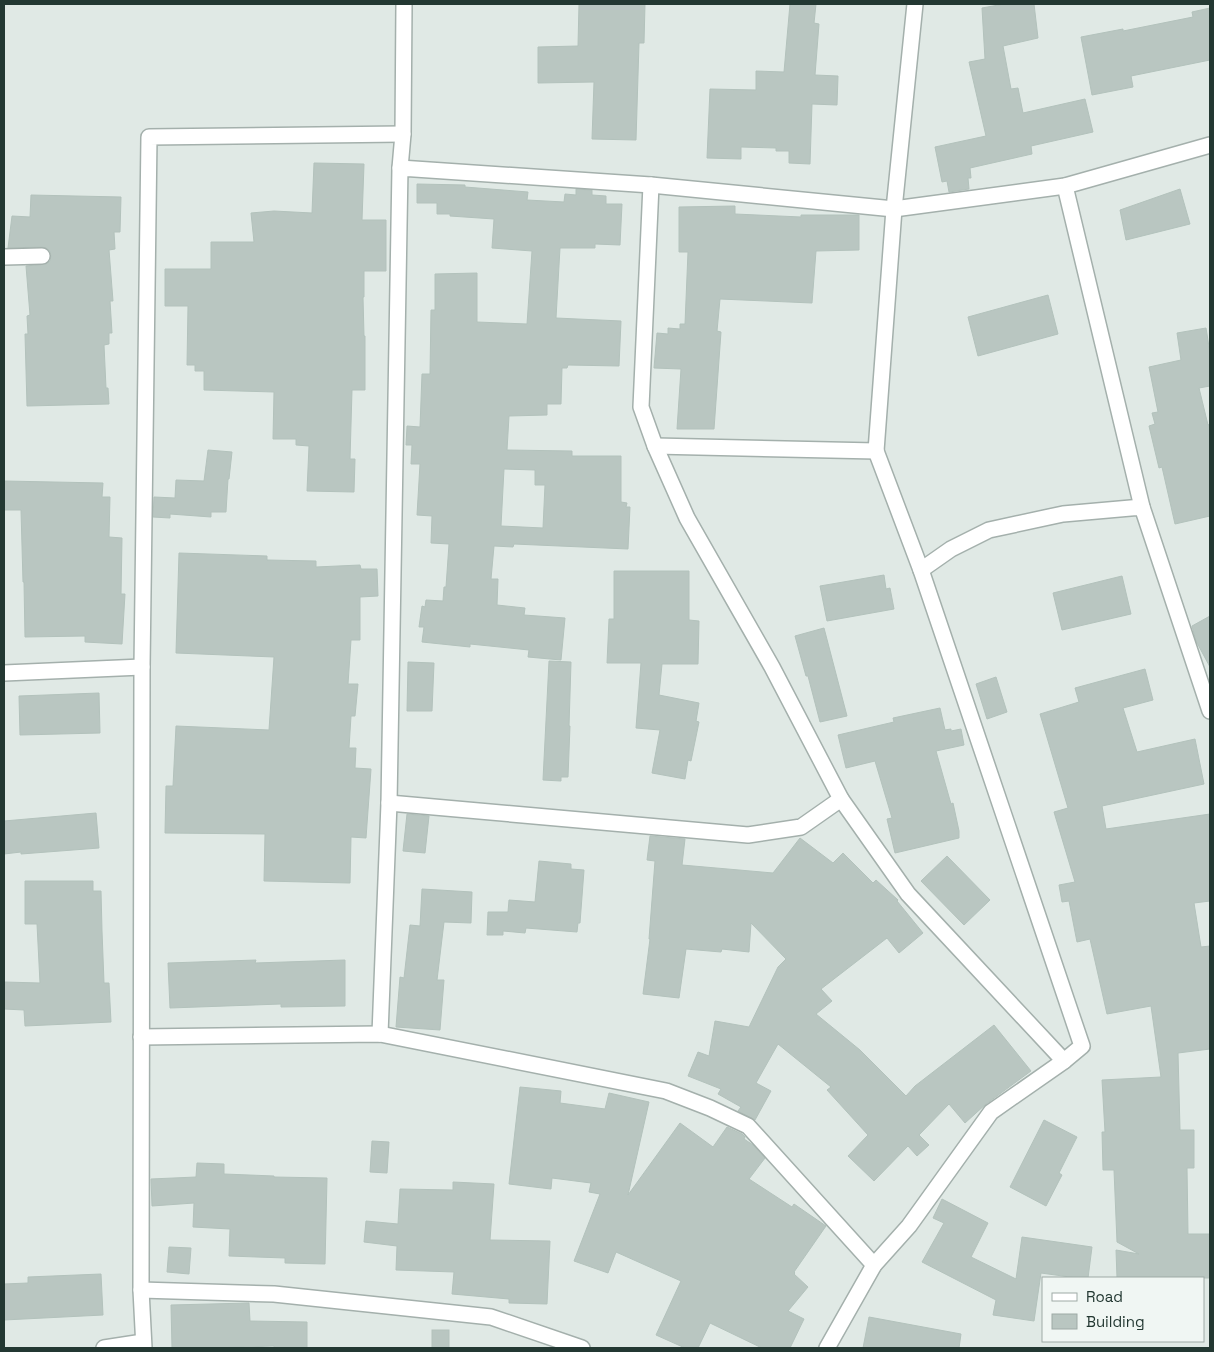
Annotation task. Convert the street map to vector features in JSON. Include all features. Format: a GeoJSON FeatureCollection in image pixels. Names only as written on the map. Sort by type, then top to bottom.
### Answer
{"type":"FeatureCollection","features":[{"type":"Feature","properties":{"kind":"street"},"geometry":{"type":"LineString","coordinates":[[380,1034],[389,803],[404,4]]}},
{"type":"Feature","properties":{"kind":"street"},"geometry":{"type":"LineString","coordinates":[[827,1348],[874,1265],[909,1226],[991,1112],[1064,1061],[1082,1046],[921,570],[876,451],[894,208],[915,4]]}},
{"type":"Feature","properties":{"kind":"street"},"geometry":{"type":"LineString","coordinates":[[104,1348],[144,1345],[141,1290],[142,667],[150,137],[403,134]]}},
{"type":"Feature","properties":{"kind":"street"},"geometry":{"type":"LineString","coordinates":[[400,168],[651,184],[894,208],[1065,186],[1210,145]]}},
{"type":"Feature","properties":{"kind":"street"},"geometry":{"type":"LineString","coordinates":[[651,184],[641,407],[655,446],[687,518],[772,666],[841,799],[908,894],[1064,1061]]}},
{"type":"Feature","properties":{"kind":"street"},"geometry":{"type":"LineString","coordinates":[[1065,186],[1142,507],[1210,711]]}},
{"type":"Feature","properties":{"kind":"street"},"geometry":{"type":"LineString","coordinates":[[4,257],[42,256]]}},
{"type":"Feature","properties":{"kind":"street"},"geometry":{"type":"LineString","coordinates":[[655,446],[876,451]]}},
{"type":"Feature","properties":{"kind":"street"},"geometry":{"type":"LineString","coordinates":[[921,570],[951,549],[990,530],[1063,514],[1142,507]]}},
{"type":"Feature","properties":{"kind":"street"},"geometry":{"type":"LineString","coordinates":[[4,673],[142,667]]}},
{"type":"Feature","properties":{"kind":"street"},"geometry":{"type":"LineString","coordinates":[[389,803],[748,835],[801,827],[841,799]]}},
{"type":"Feature","properties":{"kind":"street"},"geometry":{"type":"LineString","coordinates":[[141,1037],[380,1034],[666,1091],[710,1108],[748,1126],[874,1265]]}},
{"type":"Feature","properties":{"kind":"street"},"geometry":{"type":"LineString","coordinates":[[141,1290],[274,1294],[490,1316],[582,1348]]}},
{"type":"Feature","properties":{"kind":"building"},"geometry":{"type":"Polygon","coordinates":[[[579,4],[645,4],[644,43],[639,43],[636,140],[592,139],[594,82],[538,83],[538,47],[578,46],[579,4]]]}},
{"type":"Feature","properties":{"kind":"building"},"geometry":{"type":"Polygon","coordinates":[[[790,4],[816,4],[814,23],[819,24],[815,75],[838,76],[837,105],[812,104],[810,164],[789,163],[789,151],[776,151],[776,148],[741,147],[741,159],[707,158],[710,89],[756,90],[756,71],[784,72],[790,4]]]}},
{"type":"Feature","properties":{"kind":"building"},"geometry":{"type":"Polygon","coordinates":[[[1004,4],[1034,4],[1038,38],[1003,46],[1011,89],[1018,88],[1023,113],[1085,99],[1093,132],[1031,146],[1032,154],[970,168],[971,178],[968,178],[969,189],[949,192],[947,181],[942,182],[935,147],[986,136],[969,62],[985,59],[982,8],[1004,4]]]}},
{"type":"Feature","properties":{"kind":"building"},"geometry":{"type":"Polygon","coordinates":[[[1210,8],[1210,60],[1131,76],[1133,87],[1092,95],[1081,37],[1193,17],[1192,12],[1210,8]]]}},
{"type":"Feature","properties":{"kind":"building"},"geometry":{"type":"Polygon","coordinates":[[[314,163],[364,164],[362,220],[386,220],[386,271],[364,271],[365,390],[352,390],[350,459],[355,459],[354,492],[307,491],[309,446],[296,445],[296,439],[273,439],[274,392],[204,390],[204,371],[195,371],[195,365],[187,365],[188,306],[165,306],[165,269],[211,269],[211,242],[254,242],[251,213],[274,211],[312,213],[314,163]]]}},
{"type":"Feature","properties":{"kind":"building"},"geometry":{"type":"Polygon","coordinates":[[[417,184],[465,185],[465,187],[528,192],[527,200],[564,202],[565,194],[576,195],[576,189],[592,190],[592,195],[606,196],[606,204],[622,204],[620,245],[595,244],[595,248],[560,248],[556,318],[621,321],[619,366],[568,365],[567,368],[562,368],[561,404],[547,404],[547,415],[509,416],[507,450],[572,451],[572,456],[621,456],[621,502],[627,503],[626,507],[630,507],[628,549],[514,544],[513,547],[494,546],[491,579],[498,579],[497,605],[525,608],[524,615],[565,618],[561,660],[528,657],[529,650],[470,644],[470,647],[422,642],[424,627],[419,627],[422,606],[425,607],[426,600],[443,601],[444,587],[446,587],[449,544],[431,543],[432,516],[417,515],[420,464],[411,464],[412,445],[406,445],[407,426],[420,427],[422,374],[430,374],[431,310],[435,310],[435,274],[477,273],[477,322],[527,324],[532,251],[492,248],[494,219],[437,214],[437,203],[417,203],[417,184]],[[504,469],[501,526],[543,528],[545,485],[535,485],[535,470],[504,469]]]}},
{"type":"Feature","properties":{"kind":"building"},"geometry":{"type":"Polygon","coordinates":[[[1180,189],[1190,224],[1126,240],[1120,210],[1180,189]]]}},
{"type":"Feature","properties":{"kind":"building"},"geometry":{"type":"Polygon","coordinates":[[[31,195],[121,197],[120,232],[114,232],[115,249],[109,250],[113,301],[110,301],[112,333],[109,333],[109,344],[104,345],[106,388],[108,388],[109,404],[27,406],[25,334],[28,334],[27,316],[30,315],[26,266],[46,264],[50,261],[51,256],[50,251],[42,247],[8,248],[12,216],[30,217],[31,195]]]}},
{"type":"Feature","properties":{"kind":"building"},"geometry":{"type":"Polygon","coordinates":[[[735,206],[735,214],[801,217],[801,215],[859,215],[859,250],[816,251],[812,303],[720,299],[717,331],[721,332],[714,429],[677,429],[681,369],[654,368],[657,333],[668,334],[668,328],[680,329],[680,324],[685,324],[688,252],[679,252],[679,207],[735,206]]]}},
{"type":"Feature","properties":{"kind":"building"},"geometry":{"type":"Polygon","coordinates":[[[1048,295],[1058,334],[978,356],[968,317],[1048,295]]]}},
{"type":"Feature","properties":{"kind":"building"},"geometry":{"type":"Polygon","coordinates":[[[1206,328],[1210,353],[1210,386],[1199,388],[1208,425],[1210,424],[1210,516],[1175,524],[1162,467],[1159,468],[1149,426],[1155,424],[1152,413],[1158,412],[1149,367],[1181,360],[1177,333],[1206,328]]]}},
{"type":"Feature","properties":{"kind":"building"},"geometry":{"type":"Polygon","coordinates":[[[208,450],[232,452],[226,512],[211,512],[211,517],[170,514],[170,518],[153,517],[154,497],[175,498],[176,480],[204,481],[208,450]]]}},
{"type":"Feature","properties":{"kind":"building"},"geometry":{"type":"Polygon","coordinates":[[[4,481],[103,483],[102,497],[110,497],[109,537],[122,538],[121,594],[125,594],[122,644],[85,642],[85,636],[25,637],[21,510],[4,510],[4,481]]]}},
{"type":"Feature","properties":{"kind":"building"},"geometry":{"type":"Polygon","coordinates":[[[179,553],[267,556],[267,560],[316,561],[316,567],[360,565],[361,569],[377,569],[378,596],[360,597],[360,640],[351,640],[348,684],[358,684],[355,716],[351,716],[349,748],[356,748],[355,768],[371,769],[366,838],[351,837],[350,883],[264,881],[265,834],[165,833],[166,786],[173,786],[176,726],[269,730],[274,657],[176,653],[179,553]]]}},
{"type":"Feature","properties":{"kind":"building"},"geometry":{"type":"Polygon","coordinates":[[[614,571],[689,571],[689,620],[699,621],[698,664],[662,664],[659,695],[699,703],[696,721],[699,722],[691,761],[688,760],[685,779],[652,773],[660,730],[636,728],[641,663],[607,663],[609,619],[614,619],[614,571]]]}},
{"type":"Feature","properties":{"kind":"building"},"geometry":{"type":"Polygon","coordinates":[[[884,575],[886,589],[890,588],[894,609],[827,621],[820,586],[884,575]]]}},
{"type":"Feature","properties":{"kind":"building"},"geometry":{"type":"Polygon","coordinates":[[[1122,576],[1131,614],[1062,630],[1053,593],[1122,576]]]}},
{"type":"Feature","properties":{"kind":"building"},"geometry":{"type":"Polygon","coordinates":[[[1210,616],[1210,667],[1196,641],[1192,626],[1210,616]]]}},
{"type":"Feature","properties":{"kind":"building"},"geometry":{"type":"Polygon","coordinates":[[[824,628],[847,716],[820,722],[795,636],[824,628]]]}},
{"type":"Feature","properties":{"kind":"building"},"geometry":{"type":"Polygon","coordinates":[[[549,661],[571,662],[568,777],[561,777],[561,781],[543,780],[549,661]]]}},
{"type":"Feature","properties":{"kind":"building"},"geometry":{"type":"Polygon","coordinates":[[[408,662],[434,663],[432,711],[407,711],[408,662]]]}},
{"type":"Feature","properties":{"kind":"building"},"geometry":{"type":"Polygon","coordinates":[[[1145,669],[1153,700],[1123,708],[1137,752],[1195,739],[1204,784],[1102,806],[1106,829],[1210,814],[1210,901],[1194,903],[1201,947],[1210,946],[1210,1049],[1178,1053],[1180,1130],[1194,1130],[1194,1168],[1187,1168],[1188,1234],[1210,1234],[1210,1278],[1117,1277],[1116,1250],[1139,1254],[1117,1242],[1114,1170],[1103,1170],[1102,1132],[1105,1132],[1102,1080],[1161,1077],[1151,1006],[1107,1014],[1090,939],[1077,942],[1069,901],[1062,902],[1059,885],[1075,882],[1054,812],[1068,808],[1040,714],[1079,702],[1075,688],[1145,669]]]}},
{"type":"Feature","properties":{"kind":"building"},"geometry":{"type":"Polygon","coordinates":[[[996,677],[1007,712],[987,719],[976,684],[996,677]]]}},
{"type":"Feature","properties":{"kind":"building"},"geometry":{"type":"Polygon","coordinates":[[[99,693],[100,733],[20,735],[19,696],[99,693]]]}},
{"type":"Feature","properties":{"kind":"building"},"geometry":{"type":"Polygon","coordinates":[[[940,708],[945,730],[961,729],[964,745],[936,751],[951,804],[953,803],[959,838],[895,853],[887,819],[892,818],[875,761],[846,768],[838,735],[894,722],[893,718],[940,708]]]}},
{"type":"Feature","properties":{"kind":"building"},"geometry":{"type":"Polygon","coordinates":[[[96,813],[99,848],[4,854],[4,821],[96,813]]]}},
{"type":"Feature","properties":{"kind":"building"},"geometry":{"type":"Polygon","coordinates":[[[407,814],[429,816],[425,853],[403,851],[407,814]]]}},
{"type":"Feature","properties":{"kind":"building"},"geometry":{"type":"Polygon","coordinates":[[[650,836],[685,839],[682,865],[773,873],[800,838],[833,863],[843,853],[873,883],[876,880],[898,900],[923,933],[899,953],[887,938],[821,989],[832,1001],[816,1014],[860,1050],[906,1096],[915,1086],[994,1025],[1031,1071],[986,1104],[965,1123],[949,1104],[919,1135],[929,1145],[917,1156],[908,1146],[874,1181],[848,1156],[868,1135],[827,1090],[831,1087],[778,1044],[756,1083],[771,1091],[755,1120],[738,1111],[741,1107],[718,1094],[721,1089],[688,1076],[698,1052],[709,1056],[715,1021],[749,1027],[778,967],[786,959],[751,923],[749,952],[722,949],[721,952],[686,949],[679,998],[643,994],[650,939],[655,861],[647,860],[650,836]]]}},
{"type":"Feature","properties":{"kind":"building"},"geometry":{"type":"Polygon","coordinates":[[[947,856],[990,900],[964,925],[921,881],[947,856]]]}},
{"type":"Feature","properties":{"kind":"building"},"geometry":{"type":"Polygon","coordinates":[[[539,861],[571,864],[571,869],[584,870],[580,923],[578,923],[577,932],[526,928],[525,933],[503,931],[503,935],[487,935],[488,912],[508,912],[509,900],[535,902],[539,861]]]}},
{"type":"Feature","properties":{"kind":"building"},"geometry":{"type":"Polygon","coordinates":[[[25,881],[93,881],[93,891],[101,891],[104,983],[109,983],[111,1022],[25,1026],[24,1010],[4,1009],[4,982],[40,983],[37,924],[25,924],[25,881]]]}},
{"type":"Feature","properties":{"kind":"building"},"geometry":{"type":"Polygon","coordinates":[[[422,889],[472,892],[471,923],[444,922],[437,980],[444,980],[440,1030],[396,1027],[400,977],[404,978],[410,925],[420,926],[422,889]]]}},
{"type":"Feature","properties":{"kind":"building"},"geometry":{"type":"Polygon","coordinates":[[[256,960],[255,963],[345,960],[345,1006],[281,1007],[281,1004],[170,1008],[168,963],[256,960]]]}},
{"type":"Feature","properties":{"kind":"building"},"geometry":{"type":"Polygon","coordinates":[[[520,1087],[561,1091],[560,1103],[605,1109],[609,1093],[649,1102],[628,1195],[680,1123],[713,1147],[727,1127],[742,1134],[745,1137],[744,1139],[753,1145],[765,1158],[749,1179],[792,1207],[794,1204],[826,1226],[794,1272],[808,1287],[788,1311],[804,1319],[790,1348],[762,1348],[710,1323],[698,1348],[685,1348],[656,1335],[681,1281],[616,1252],[608,1273],[574,1261],[600,1194],[589,1192],[591,1183],[552,1178],[551,1189],[509,1184],[520,1087]]]}},
{"type":"Feature","properties":{"kind":"building"},"geometry":{"type":"Polygon","coordinates":[[[1044,1120],[1077,1137],[1059,1173],[1062,1175],[1046,1206],[1010,1187],[1044,1120]]]}},
{"type":"Feature","properties":{"kind":"building"},"geometry":{"type":"Polygon","coordinates":[[[372,1141],[389,1142],[387,1173],[370,1172],[372,1141]]]}},
{"type":"Feature","properties":{"kind":"building"},"geometry":{"type":"Polygon","coordinates":[[[197,1163],[224,1164],[224,1174],[327,1178],[325,1264],[285,1263],[285,1258],[229,1256],[230,1229],[193,1227],[194,1203],[152,1206],[151,1179],[196,1177],[197,1163]]]}},
{"type":"Feature","properties":{"kind":"building"},"geometry":{"type":"Polygon","coordinates":[[[453,1182],[494,1184],[490,1240],[550,1241],[547,1304],[509,1303],[509,1299],[452,1294],[454,1272],[396,1270],[397,1246],[364,1242],[366,1221],[398,1224],[400,1189],[453,1190],[453,1182]]]}},
{"type":"Feature","properties":{"kind":"building"},"geometry":{"type":"Polygon","coordinates":[[[942,1199],[988,1223],[971,1257],[1016,1279],[1022,1237],[1092,1247],[1088,1277],[1070,1277],[1041,1273],[1034,1321],[993,1315],[996,1300],[922,1262],[944,1223],[933,1218],[942,1199]]]}},
{"type":"Feature","properties":{"kind":"building"},"geometry":{"type":"Polygon","coordinates":[[[169,1247],[191,1248],[189,1274],[167,1272],[169,1247]]]}},
{"type":"Feature","properties":{"kind":"building"},"geometry":{"type":"Polygon","coordinates":[[[101,1274],[103,1315],[4,1320],[4,1284],[28,1283],[28,1277],[101,1274]]]}},
{"type":"Feature","properties":{"kind":"building"},"geometry":{"type":"Polygon","coordinates":[[[249,1303],[250,1321],[307,1322],[307,1348],[274,1348],[274,1346],[172,1348],[171,1305],[249,1303]]]}},
{"type":"Feature","properties":{"kind":"building"},"geometry":{"type":"Polygon","coordinates":[[[869,1317],[961,1334],[959,1348],[863,1348],[869,1317]]]}},
{"type":"Feature","properties":{"kind":"building"},"geometry":{"type":"Polygon","coordinates":[[[432,1330],[449,1330],[449,1348],[432,1348],[432,1330]]]}}]}
